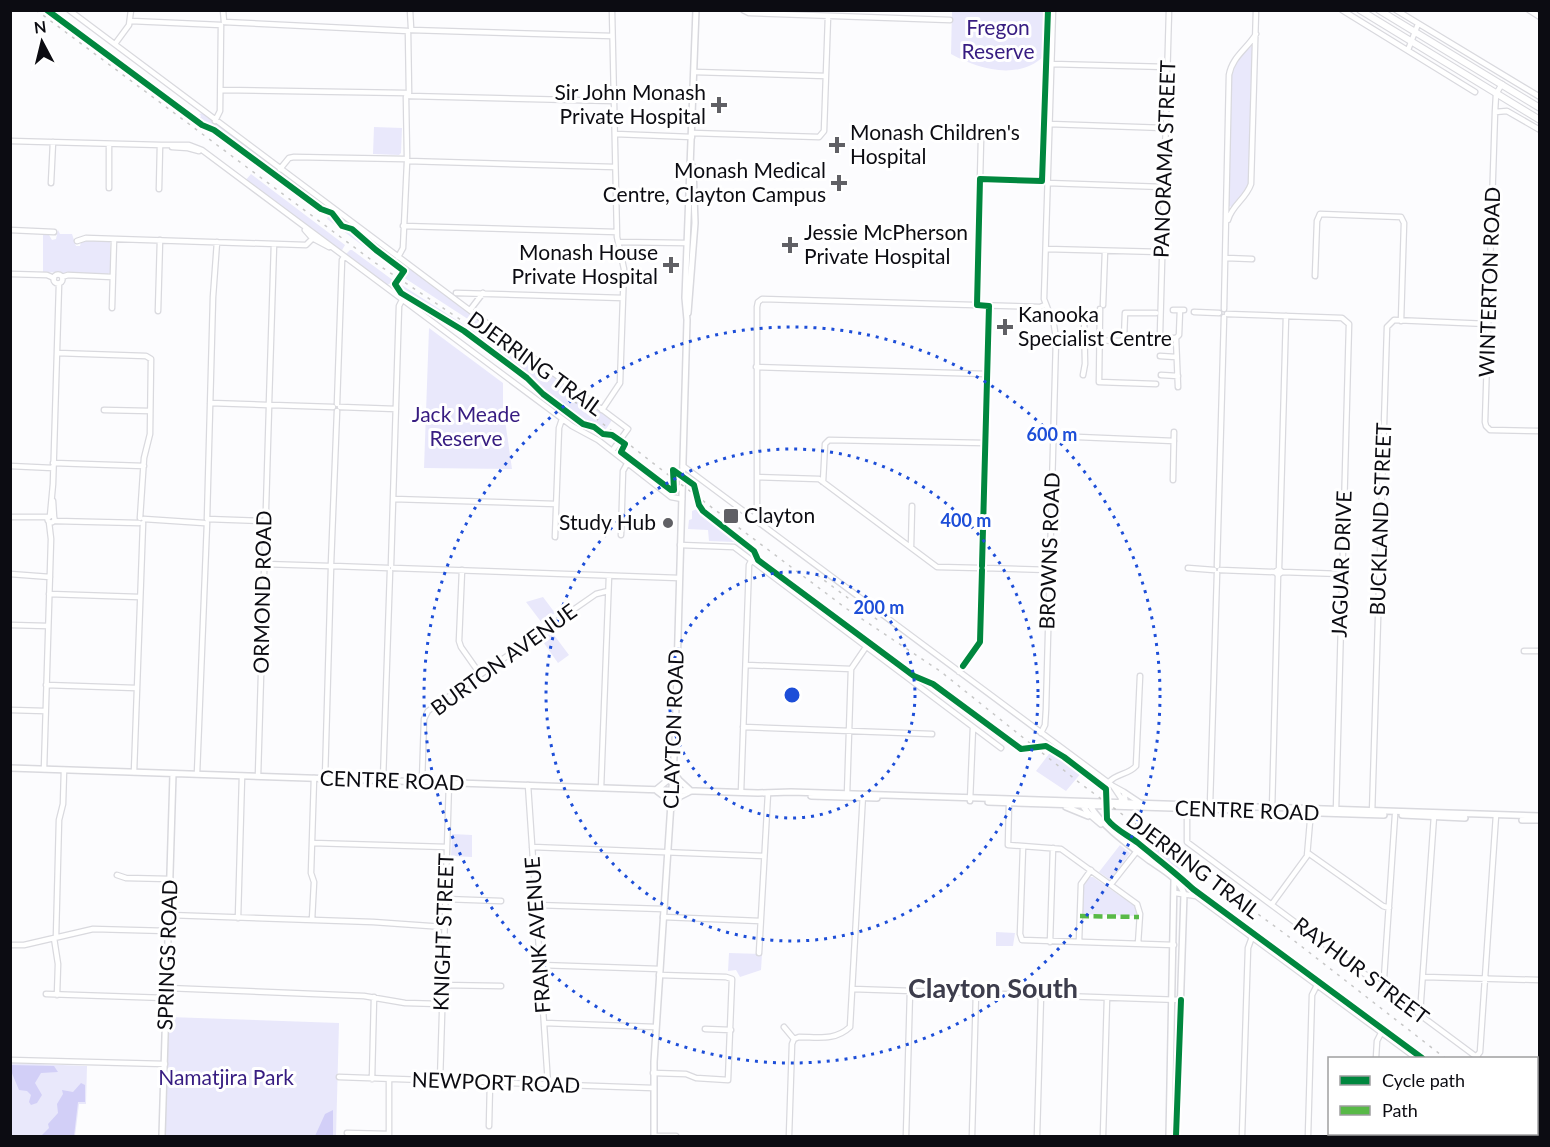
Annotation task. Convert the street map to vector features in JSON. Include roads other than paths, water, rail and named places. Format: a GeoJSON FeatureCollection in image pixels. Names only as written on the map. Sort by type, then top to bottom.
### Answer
{"type":"FeatureCollection","features":[{"type":"Feature","properties":{"kind":"highway"},"geometry":{"type":"LineString","coordinates":[[1360,10],[1539,120]]}},
{"type":"Feature","properties":{"kind":"highway"},"geometry":{"type":"LineString","coordinates":[[1379,10],[1539,108]]}},
{"type":"Feature","properties":{"kind":"main road","name":"CLAYTON ROAD"},"geometry":{"type":"LineString","coordinates":[[654,1136],[653,1073],[674,770],[687,320],[685,300],[696,10]]}},
{"type":"Feature","properties":{"kind":"main road","name":"CLAYTON ROAD"},"geometry":{"type":"LineString","coordinates":[[687,320],[691,300],[695,223],[695,183],[691,157]]}},
{"type":"Feature","properties":{"kind":"main road","name":"CENTRE ROAD"},"geometry":{"type":"LineString","coordinates":[[10,768],[970,799],[1086,804],[1101,807],[1139,802],[1186,807],[1210,805],[1311,811],[1539,818]]}},
{"type":"Feature","properties":{"kind":"main road"},"geometry":{"type":"LineString","coordinates":[[674,770],[679,780],[691,791],[679,798],[671,809],[664,797],[655,790],[668,780],[674,770]]}},
{"type":"Feature","properties":{"kind":"main road","name":"SPRINGS ROAD"},"geometry":{"type":"LineString","coordinates":[[162,1137],[173,774]]}},
{"type":"Feature","properties":{"kind":"main road","name":"CENTRE ROAD"},"geometry":{"type":"LineString","coordinates":[[970,799],[1061,805],[1114,801],[1124,804],[1272,809]]}},
{"type":"Feature","properties":{"kind":"main road"},"geometry":{"type":"LineString","coordinates":[[1086,804],[1097,819],[1174,878],[1184,894],[1176,1137]]}},
{"type":"Feature","properties":{"kind":"main road"},"geometry":{"type":"LineString","coordinates":[[1061,805],[1097,819]]}},
{"type":"Feature","properties":{"kind":"main road"},"geometry":{"type":"LineString","coordinates":[[1097,819],[1101,807]]}},
{"type":"Feature","properties":{"kind":"main road","name":"CENTRE ROAD"},"geometry":{"type":"LineString","coordinates":[[1311,811],[1336,810],[1395,815],[1434,815]]}},
{"type":"Feature","properties":{"kind":"main road"},"geometry":{"type":"LineString","coordinates":[[1168,1137],[1174,878]]}},
{"type":"Feature","properties":{"kind":"main road"},"geometry":{"type":"LineString","coordinates":[[1173,968],[1182,968]]}},
{"type":"Feature","properties":{"kind":"main road"},"geometry":{"type":"LineString","coordinates":[[1170,1080],[1179,1080]]}},
{"type":"Feature","properties":{"kind":"street"},"geometry":{"type":"LineString","coordinates":[[69,10],[628,429],[612,451]]}},
{"type":"Feature","properties":{"kind":"street"},"geometry":{"type":"LineString","coordinates":[[115,44],[131,21],[131,10]]}},
{"type":"Feature","properties":{"kind":"street"},"geometry":{"type":"LineString","coordinates":[[397,255],[403,243],[410,10]]}},
{"type":"Feature","properties":{"kind":"street"},"geometry":{"type":"LineString","coordinates":[[602,410],[621,383],[624,265],[617,232],[612,10]]}},
{"type":"Feature","properties":{"kind":"street"},"geometry":{"type":"LineString","coordinates":[[743,10],[749,13],[950,20]]}},
{"type":"Feature","properties":{"kind":"street"},"geometry":{"type":"LineString","coordinates":[[858,10],[858,17]]}},
{"type":"Feature","properties":{"kind":"street"},"geometry":{"type":"LineString","coordinates":[[920,10],[920,19]]}},
{"type":"Feature","properties":{"kind":"street","name":"BROWNS ROAD"},"geometry":{"type":"LineString","coordinates":[[1041,733],[1045,725],[1046,709],[1056,339],[1054,325],[1045,305],[1053,10]]}},
{"type":"Feature","properties":{"kind":"street","name":"PANORAMA STREET"},"geometry":{"type":"LineString","coordinates":[[1169,10],[1161,336],[1176,338]]}},
{"type":"Feature","properties":{"kind":"street"},"geometry":{"type":"LineString","coordinates":[[1226,225],[1230,212],[1242,201],[1251,184],[1256,10]]}},
{"type":"Feature","properties":{"kind":"street"},"geometry":{"type":"LineString","coordinates":[[1342,10],[1475,92]]}},
{"type":"Feature","properties":{"kind":"street"},"geometry":{"type":"LineString","coordinates":[[1529,10],[1539,17]]}},
{"type":"Feature","properties":{"kind":"street"},"geometry":{"type":"LineString","coordinates":[[1400,11],[1539,97]]}},
{"type":"Feature","properties":{"kind":"street"},"geometry":{"type":"LineString","coordinates":[[215,119],[220,108],[223,12]]}},
{"type":"Feature","properties":{"kind":"street"},"geometry":{"type":"LineString","coordinates":[[615,134],[819,137],[824,131],[828,16]]}},
{"type":"Feature","properties":{"kind":"street"},"geometry":{"type":"LineString","coordinates":[[131,21],[612,36]]}},
{"type":"Feature","properties":{"kind":"street"},"geometry":{"type":"LineString","coordinates":[[1408,50],[1418,24]]}},
{"type":"Feature","properties":{"kind":"street"},"geometry":{"type":"LineString","coordinates":[[1210,805],[1229,75],[1230,65],[1234,58],[1249,45],[1256,34]]}},
{"type":"Feature","properties":{"kind":"street"},"geometry":{"type":"LineString","coordinates":[[1051,64],[1167,67]]}},
{"type":"Feature","properties":{"kind":"street"},"geometry":{"type":"LineString","coordinates":[[694,72],[826,76]]}},
{"type":"Feature","properties":{"kind":"street"},"geometry":{"type":"LineString","coordinates":[[1453,78],[1467,76]]}},
{"type":"Feature","properties":{"kind":"street","name":"WINTERTON ROAD"},"geometry":{"type":"LineString","coordinates":[[1502,84],[1496,94],[1495,112],[1486,426],[1490,430],[1539,431]]}},
{"type":"Feature","properties":{"kind":"street"},"geometry":{"type":"LineString","coordinates":[[221,89],[614,101]]}},
{"type":"Feature","properties":{"kind":"street"},"geometry":{"type":"LineString","coordinates":[[1495,112],[1507,111],[1539,130]]}},
{"type":"Feature","properties":{"kind":"street"},"geometry":{"type":"LineString","coordinates":[[1049,124],[1165,128]]}},
{"type":"Feature","properties":{"kind":"street"},"geometry":{"type":"LineString","coordinates":[[977,305],[981,139]]}},
{"type":"Feature","properties":{"kind":"street"},"geometry":{"type":"LineString","coordinates":[[12,140],[192,147],[219,164],[314,237],[562,418],[628,462],[671,497],[682,499]]}},
{"type":"Feature","properties":{"kind":"street"},"geometry":{"type":"LineString","coordinates":[[51,183],[53,142]]}},
{"type":"Feature","properties":{"kind":"street"},"geometry":{"type":"LineString","coordinates":[[109,188],[110,144]]}},
{"type":"Feature","properties":{"kind":"street"},"geometry":{"type":"LineString","coordinates":[[159,189],[160,145]]}},
{"type":"Feature","properties":{"kind":"street"},"geometry":{"type":"LineString","coordinates":[[280,170],[289,158],[294,157],[615,167]]}},
{"type":"Feature","properties":{"kind":"street"},"geometry":{"type":"LineString","coordinates":[[980,179],[1164,187]]}},
{"type":"Feature","properties":{"kind":"street"},"geometry":{"type":"LineString","coordinates":[[1315,276],[1317,220],[1320,214],[1401,217],[1404,223],[1401,321],[1488,324]]}},
{"type":"Feature","properties":{"kind":"street"},"geometry":{"type":"LineString","coordinates":[[403,226],[617,232]]}},
{"type":"Feature","properties":{"kind":"street"},"geometry":{"type":"LineString","coordinates":[[10,230],[54,233]]}},
{"type":"Feature","properties":{"kind":"street"},"geometry":{"type":"LineString","coordinates":[[76,241],[86,238],[308,245],[314,237]]}},
{"type":"Feature","properties":{"kind":"street"},"geometry":{"type":"LineString","coordinates":[[112,309],[114,239]]}},
{"type":"Feature","properties":{"kind":"street"},"geometry":{"type":"LineString","coordinates":[[158,311],[160,240]]}},
{"type":"Feature","properties":{"kind":"street"},"geometry":{"type":"LineString","coordinates":[[197,774],[213,297],[217,242]]}},
{"type":"Feature","properties":{"kind":"street"},"geometry":{"type":"LineString","coordinates":[[618,242],[687,243]]}},
{"type":"Feature","properties":{"kind":"street","name":"ORMOND ROAD"},"geometry":{"type":"LineString","coordinates":[[258,776],[274,244]]}},
{"type":"Feature","properties":{"kind":"street"},"geometry":{"type":"LineString","coordinates":[[1046,249],[1162,252]]}},
{"type":"Feature","properties":{"kind":"street"},"geometry":{"type":"LineString","coordinates":[[1105,251],[1099,382],[1156,384]]}},
{"type":"Feature","properties":{"kind":"street"},"geometry":{"type":"LineString","coordinates":[[325,778],[342,261],[344,257]]}},
{"type":"Feature","properties":{"kind":"street"},"geometry":{"type":"LineString","coordinates":[[1226,258],[1252,259]]}},
{"type":"Feature","properties":{"kind":"street"},"geometry":{"type":"LineString","coordinates":[[10,274],[47,275],[59,284]]}},
{"type":"Feature","properties":{"kind":"street"},"geometry":{"type":"LineString","coordinates":[[54,278],[58,275],[62,277],[68,275],[112,277]]}},
{"type":"Feature","properties":{"kind":"street"},"geometry":{"type":"LineString","coordinates":[[44,769],[59,284],[62,282],[62,277]]}},
{"type":"Feature","properties":{"kind":"street"},"geometry":{"type":"LineString","coordinates":[[456,293],[623,298]]}},
{"type":"Feature","properties":{"kind":"street"},"geometry":{"type":"LineString","coordinates":[[470,310],[483,293]]}},
{"type":"Feature","properties":{"kind":"street"},"geometry":{"type":"LineString","coordinates":[[753,519],[757,511],[757,307],[758,302],[762,299],[989,306],[1040,307],[1045,305]]}},
{"type":"Feature","properties":{"kind":"street"},"geometry":{"type":"LineString","coordinates":[[383,780],[399,306],[402,300]]}},
{"type":"Feature","properties":{"kind":"street"},"geometry":{"type":"LineString","coordinates":[[959,672],[980,642],[989,306]]}},
{"type":"Feature","properties":{"kind":"street"},"geometry":{"type":"LineString","coordinates":[[1173,310],[1182,310],[1179,335],[1176,338],[1177,387]]}},
{"type":"Feature","properties":{"kind":"street"},"geometry":{"type":"LineString","coordinates":[[1194,312],[1286,316],[1272,809]]}},
{"type":"Feature","properties":{"kind":"street"},"geometry":{"type":"LineString","coordinates":[[1056,339],[1123,340],[1125,313],[1156,313]]}},
{"type":"Feature","properties":{"kind":"street"},"geometry":{"type":"LineString","coordinates":[[1083,375],[1084,314]]}},
{"type":"Feature","properties":{"kind":"street","name":"JAGUAR DRIVE"},"geometry":{"type":"LineString","coordinates":[[1286,316],[1346,319],[1349,324],[1336,810]]}},
{"type":"Feature","properties":{"kind":"street","name":"BUCKLAND STREET"},"geometry":{"type":"LineString","coordinates":[[1372,813],[1387,327],[1394,320],[1401,321]]}},
{"type":"Feature","properties":{"kind":"street"},"geometry":{"type":"LineString","coordinates":[[57,353],[149,357],[152,362],[141,532],[134,772]]}},
{"type":"Feature","properties":{"kind":"street"},"geometry":{"type":"LineString","coordinates":[[1160,356],[1176,357]]}},
{"type":"Feature","properties":{"kind":"street"},"geometry":{"type":"LineString","coordinates":[[756,367],[987,374]]}},
{"type":"Feature","properties":{"kind":"street"},"geometry":{"type":"LineString","coordinates":[[1161,375],[1178,376]]}},
{"type":"Feature","properties":{"kind":"street"},"geometry":{"type":"LineString","coordinates":[[210,403],[396,409]]}},
{"type":"Feature","properties":{"kind":"street"},"geometry":{"type":"LineString","coordinates":[[104,410],[150,411]]}},
{"type":"Feature","properties":{"kind":"street"},"geometry":{"type":"LineString","coordinates":[[555,537],[559,428],[562,418]]}},
{"type":"Feature","properties":{"kind":"street"},"geometry":{"type":"LineString","coordinates":[[1173,480],[1174,432]]}},
{"type":"Feature","properties":{"kind":"street"},"geometry":{"type":"LineString","coordinates":[[1054,436],[1174,441]]}},
{"type":"Feature","properties":{"kind":"street"},"geometry":{"type":"LineString","coordinates":[[823,482],[825,444],[828,440],[986,443]]}},
{"type":"Feature","properties":{"kind":"street"},"geometry":{"type":"LineString","coordinates":[[621,535],[623,471],[628,462]]}},
{"type":"Feature","properties":{"kind":"street"},"geometry":{"type":"LineString","coordinates":[[10,466],[144,466]]}},
{"type":"Feature","properties":{"kind":"street"},"geometry":{"type":"LineString","coordinates":[[682,466],[1112,786],[1139,802]]}},
{"type":"Feature","properties":{"kind":"street"},"geometry":{"type":"LineString","coordinates":[[757,477],[819,479],[938,567],[1050,570]]}},
{"type":"Feature","properties":{"kind":"street"},"geometry":{"type":"LineString","coordinates":[[659,486],[674,492],[678,491],[682,484]]}},
{"type":"Feature","properties":{"kind":"street"},"geometry":{"type":"LineString","coordinates":[[393,499],[556,504]]}},
{"type":"Feature","properties":{"kind":"street"},"geometry":{"type":"LineString","coordinates":[[911,547],[912,506]]}},
{"type":"Feature","properties":{"kind":"street"},"geometry":{"type":"LineString","coordinates":[[10,517],[131,522],[153,520],[265,521]]}},
{"type":"Feature","properties":{"kind":"street"},"geometry":{"type":"LineString","coordinates":[[680,545],[734,547],[1001,747]]}},
{"type":"Feature","properties":{"kind":"street"},"geometry":{"type":"LineString","coordinates":[[741,792],[748,565],[751,561]]}},
{"type":"Feature","properties":{"kind":"street"},"geometry":{"type":"LineString","coordinates":[[264,564],[679,578]]}},
{"type":"Feature","properties":{"kind":"street"},"geometry":{"type":"LineString","coordinates":[[1188,568],[1342,574]]}},
{"type":"Feature","properties":{"kind":"street"},"geometry":{"type":"LineString","coordinates":[[462,570],[459,641],[460,646],[480,674]]}},
{"type":"Feature","properties":{"kind":"street"},"geometry":{"type":"LineString","coordinates":[[10,574],[50,577]]}},
{"type":"Feature","properties":{"kind":"street"},"geometry":{"type":"LineString","coordinates":[[601,788],[609,576]]}},
{"type":"Feature","properties":{"kind":"street","name":"BURTON AVENUE"},"geometry":{"type":"LineString","coordinates":[[422,782],[424,719],[428,711],[596,594],[608,591]]}},
{"type":"Feature","properties":{"kind":"street"},"geometry":{"type":"LineString","coordinates":[[49,594],[139,597]]}},
{"type":"Feature","properties":{"kind":"street"},"geometry":{"type":"LineString","coordinates":[[10,625],[48,626]]}},
{"type":"Feature","properties":{"kind":"street"},"geometry":{"type":"LineString","coordinates":[[847,796],[851,669],[867,647]]}},
{"type":"Feature","properties":{"kind":"street"},"geometry":{"type":"LineString","coordinates":[[1524,651],[1539,651]]}},
{"type":"Feature","properties":{"kind":"street"},"geometry":{"type":"LineString","coordinates":[[746,665],[851,669]]}},
{"type":"Feature","properties":{"kind":"street"},"geometry":{"type":"LineString","coordinates":[[1114,801],[1112,786],[1115,776],[1133,770],[1137,763],[1140,676]]}},
{"type":"Feature","properties":{"kind":"street"},"geometry":{"type":"LineString","coordinates":[[46,685],[136,688]]}},
{"type":"Feature","properties":{"kind":"street"},"geometry":{"type":"LineString","coordinates":[[10,710],[45,711]]}},
{"type":"Feature","properties":{"kind":"street"},"geometry":{"type":"LineString","coordinates":[[743,727],[932,734]]}},
{"type":"Feature","properties":{"kind":"street"},"geometry":{"type":"LineString","coordinates":[[970,799],[974,727]]}},
{"type":"Feature","properties":{"kind":"street"},"geometry":{"type":"LineString","coordinates":[[57,995],[58,960],[55,938],[59,820],[63,804],[64,770]]}},
{"type":"Feature","properties":{"kind":"street"},"geometry":{"type":"LineString","coordinates":[[238,918],[242,776]]}},
{"type":"Feature","properties":{"kind":"street"},"geometry":{"type":"LineString","coordinates":[[312,920],[314,778]]}},
{"type":"Feature","properties":{"kind":"street","name":"KNIGHT STREET"},"geometry":{"type":"LineString","coordinates":[[440,1081],[449,782]]}},
{"type":"Feature","properties":{"kind":"street","name":"FRANK AVENUE"},"geometry":{"type":"LineString","coordinates":[[528,785],[548,1084]]}},
{"type":"Feature","properties":{"kind":"street"},"geometry":{"type":"LineString","coordinates":[[1112,786],[1124,804]]}},
{"type":"Feature","properties":{"kind":"street"},"geometry":{"type":"LineString","coordinates":[[1124,792],[1124,804]]}},
{"type":"Feature","properties":{"kind":"street"},"geometry":{"type":"LineString","coordinates":[[759,953],[764,856],[771,793]]}},
{"type":"Feature","properties":{"kind":"street"},"geometry":{"type":"LineString","coordinates":[[794,1039],[799,1037],[830,1038],[842,1035],[850,1027],[863,796]]}},
{"type":"Feature","properties":{"kind":"street"},"geometry":{"type":"LineString","coordinates":[[1009,803],[1007,843],[1010,846],[1061,849],[1137,904],[1140,914],[1138,944]]}},
{"type":"Feature","properties":{"kind":"street","name":"RAYHUR STREET"},"geometry":{"type":"LineString","coordinates":[[1186,807],[1187,842],[1476,1057]]}},
{"type":"Feature","properties":{"kind":"street"},"geometry":{"type":"LineString","coordinates":[[1272,904],[1308,853],[1311,811]]}},
{"type":"Feature","properties":{"kind":"street"},"geometry":{"type":"LineString","coordinates":[[1380,986],[1384,978],[1395,815]]}},
{"type":"Feature","properties":{"kind":"street"},"geometry":{"type":"LineString","coordinates":[[1420,1014],[1434,815]]}},
{"type":"Feature","properties":{"kind":"street"},"geometry":{"type":"LineString","coordinates":[[1478,1057],[1480,1052],[1486,978],[1496,817]]}},
{"type":"Feature","properties":{"kind":"street"},"geometry":{"type":"LineString","coordinates":[[312,843],[447,847]]}},
{"type":"Feature","properties":{"kind":"street"},"geometry":{"type":"LineString","coordinates":[[532,846],[764,856]]}},
{"type":"Feature","properties":{"kind":"street"},"geometry":{"type":"LineString","coordinates":[[1023,847],[1020,937],[1025,941],[1174,945]]}},
{"type":"Feature","properties":{"kind":"street"},"geometry":{"type":"LineString","coordinates":[[1050,942],[1053,848]]}},
{"type":"Feature","properties":{"kind":"street"},"geometry":{"type":"LineString","coordinates":[[1111,884],[1137,851]]}},
{"type":"Feature","properties":{"kind":"street"},"geometry":{"type":"LineString","coordinates":[[1308,853],[1389,908]]}},
{"type":"Feature","properties":{"kind":"street"},"geometry":{"type":"LineString","coordinates":[[1079,942],[1081,884],[1091,870]]}},
{"type":"Feature","properties":{"kind":"street"},"geometry":{"type":"LineString","coordinates":[[117,875],[126,878],[170,879]]}},
{"type":"Feature","properties":{"kind":"street"},"geometry":{"type":"LineString","coordinates":[[1175,893],[1196,896],[1413,1057]]}},
{"type":"Feature","properties":{"kind":"street"},"geometry":{"type":"LineString","coordinates":[[446,899],[501,901]]}},
{"type":"Feature","properties":{"kind":"street"},"geometry":{"type":"LineString","coordinates":[[536,905],[663,909]]}},
{"type":"Feature","properties":{"kind":"street"},"geometry":{"type":"LineString","coordinates":[[169,915],[444,927]]}},
{"type":"Feature","properties":{"kind":"street"},"geometry":{"type":"LineString","coordinates":[[663,917],[760,921]]}},
{"type":"Feature","properties":{"kind":"street"},"geometry":{"type":"LineString","coordinates":[[10,945],[24,945],[93,929],[168,931]]}},
{"type":"Feature","properties":{"kind":"street"},"geometry":{"type":"LineString","coordinates":[[1242,1137],[1248,948],[1252,937]]}},
{"type":"Feature","properties":{"kind":"street"},"geometry":{"type":"LineString","coordinates":[[540,965],[732,979],[728,1080],[696,1078],[687,1074],[653,1073]]}},
{"type":"Feature","properties":{"kind":"street"},"geometry":{"type":"LineString","coordinates":[[1424,976],[1539,980]]}},
{"type":"Feature","properties":{"kind":"street"},"geometry":{"type":"LineString","coordinates":[[442,985],[501,986]]}},
{"type":"Feature","properties":{"kind":"street"},"geometry":{"type":"LineString","coordinates":[[1308,1137],[1312,995],[1317,985]]}},
{"type":"Feature","properties":{"kind":"street"},"geometry":{"type":"LineString","coordinates":[[167,988],[374,997],[405,1003],[441,1004]]}},
{"type":"Feature","properties":{"kind":"street"},"geometry":{"type":"LineString","coordinates":[[852,989],[1181,1000]]}},
{"type":"Feature","properties":{"kind":"street"},"geometry":{"type":"LineString","coordinates":[[906,1137],[910,991]]}},
{"type":"Feature","properties":{"kind":"street"},"geometry":{"type":"LineString","coordinates":[[972,1137],[976,993]]}},
{"type":"Feature","properties":{"kind":"street"},"geometry":{"type":"LineString","coordinates":[[46,994],[166,998]]}},
{"type":"Feature","properties":{"kind":"street"},"geometry":{"type":"LineString","coordinates":[[1037,1137],[1041,995]]}},
{"type":"Feature","properties":{"kind":"street"},"geometry":{"type":"LineString","coordinates":[[372,1078],[374,997]]}},
{"type":"Feature","properties":{"kind":"street"},"geometry":{"type":"LineString","coordinates":[[1103,1137],[1107,998]]}},
{"type":"Feature","properties":{"kind":"street"},"geometry":{"type":"LineString","coordinates":[[544,1023],[656,1027]]}},
{"type":"Feature","properties":{"kind":"street"},"geometry":{"type":"LineString","coordinates":[[784,1027],[794,1039]]}},
{"type":"Feature","properties":{"kind":"street"},"geometry":{"type":"LineString","coordinates":[[705,1029],[731,1030]]}},
{"type":"Feature","properties":{"kind":"street"},"geometry":{"type":"LineString","coordinates":[[1376,1057],[1377,1041],[1381,1033]]}},
{"type":"Feature","properties":{"kind":"street"},"geometry":{"type":"LineString","coordinates":[[789,1137],[794,1039]]}},
{"type":"Feature","properties":{"kind":"street"},"geometry":{"type":"LineString","coordinates":[[10,1060],[165,1064]]}},
{"type":"Feature","properties":{"kind":"street","name":"NEWPORT ROAD"},"geometry":{"type":"LineString","coordinates":[[339,1077],[653,1088]]}},
{"type":"Feature","properties":{"kind":"street"},"geometry":{"type":"LineString","coordinates":[[347,1133],[389,1136],[389,1080]]}},
{"type":"Feature","properties":{"kind":"street"},"geometry":{"type":"LineString","coordinates":[[489,1126],[490,1083]]}},
{"type":"Feature","properties":{"kind":"street"},"geometry":{"type":"LineString","coordinates":[[1538,1102],[1539,1089]]}},
{"type":"Feature","properties":{"kind":"street"},"geometry":{"type":"LineString","coordinates":[[654,1136],[676,1137]]}},
{"type":"Feature","properties":{"kind":"railway"},"geometry":{"type":"LineString","coordinates":[[36,10],[374,262],[524,362],[658,467],[847,609],[940,671],[1081,784],[1292,939],[1444,1057]]}},
{"type":"Feature","properties":{"kind":"railway"},"geometry":{"type":"LineString","coordinates":[[817,575],[879,621]]}},
{"type":"Feature","properties":{"kind":"place","name":"Sir John Monash Private Hospital"},"geometry":{"type":"Point","coordinates":[719,105]}},
{"type":"Feature","properties":{"kind":"place","name":"Monash Children's Hospital"},"geometry":{"type":"Point","coordinates":[837,145]}},
{"type":"Feature","properties":{"kind":"place","name":"Monash Medical Centre, Clayton Campus"},"geometry":{"type":"Point","coordinates":[839,183]}},
{"type":"Feature","properties":{"kind":"place","name":"Jessie McPherson Private Hospital"},"geometry":{"type":"Point","coordinates":[790,245]}},
{"type":"Feature","properties":{"kind":"place","name":"Monash House Private Hospital"},"geometry":{"type":"Point","coordinates":[671,265]}},
{"type":"Feature","properties":{"kind":"place","name":"Kanooka Specialist Centre"},"geometry":{"type":"Point","coordinates":[1005,327]}},
{"type":"Feature","properties":{"kind":"place","name":"Clayton"},"geometry":{"type":"Point","coordinates":[731,516]}},
{"type":"Feature","properties":{"kind":"place","name":"Study Hub"},"geometry":{"type":"Point","coordinates":[668,523]}},
{"type":"Feature","properties":{"kind":"district","name":"Clayton South"},"geometry":{"type":"Point","coordinates":[993,989]}},
{"type":"Feature","properties":{"kind":"park label","name":"Fregon Reserve"},"geometry":{"type":"Point","coordinates":[998,40]}},
{"type":"Feature","properties":{"kind":"park label","name":"Jack Meade Reserve"},"geometry":{"type":"Point","coordinates":[466,427]}},
{"type":"Feature","properties":{"kind":"park label","name":"Namatjira Park"},"geometry":{"type":"Point","coordinates":[226,1078]}}]}
